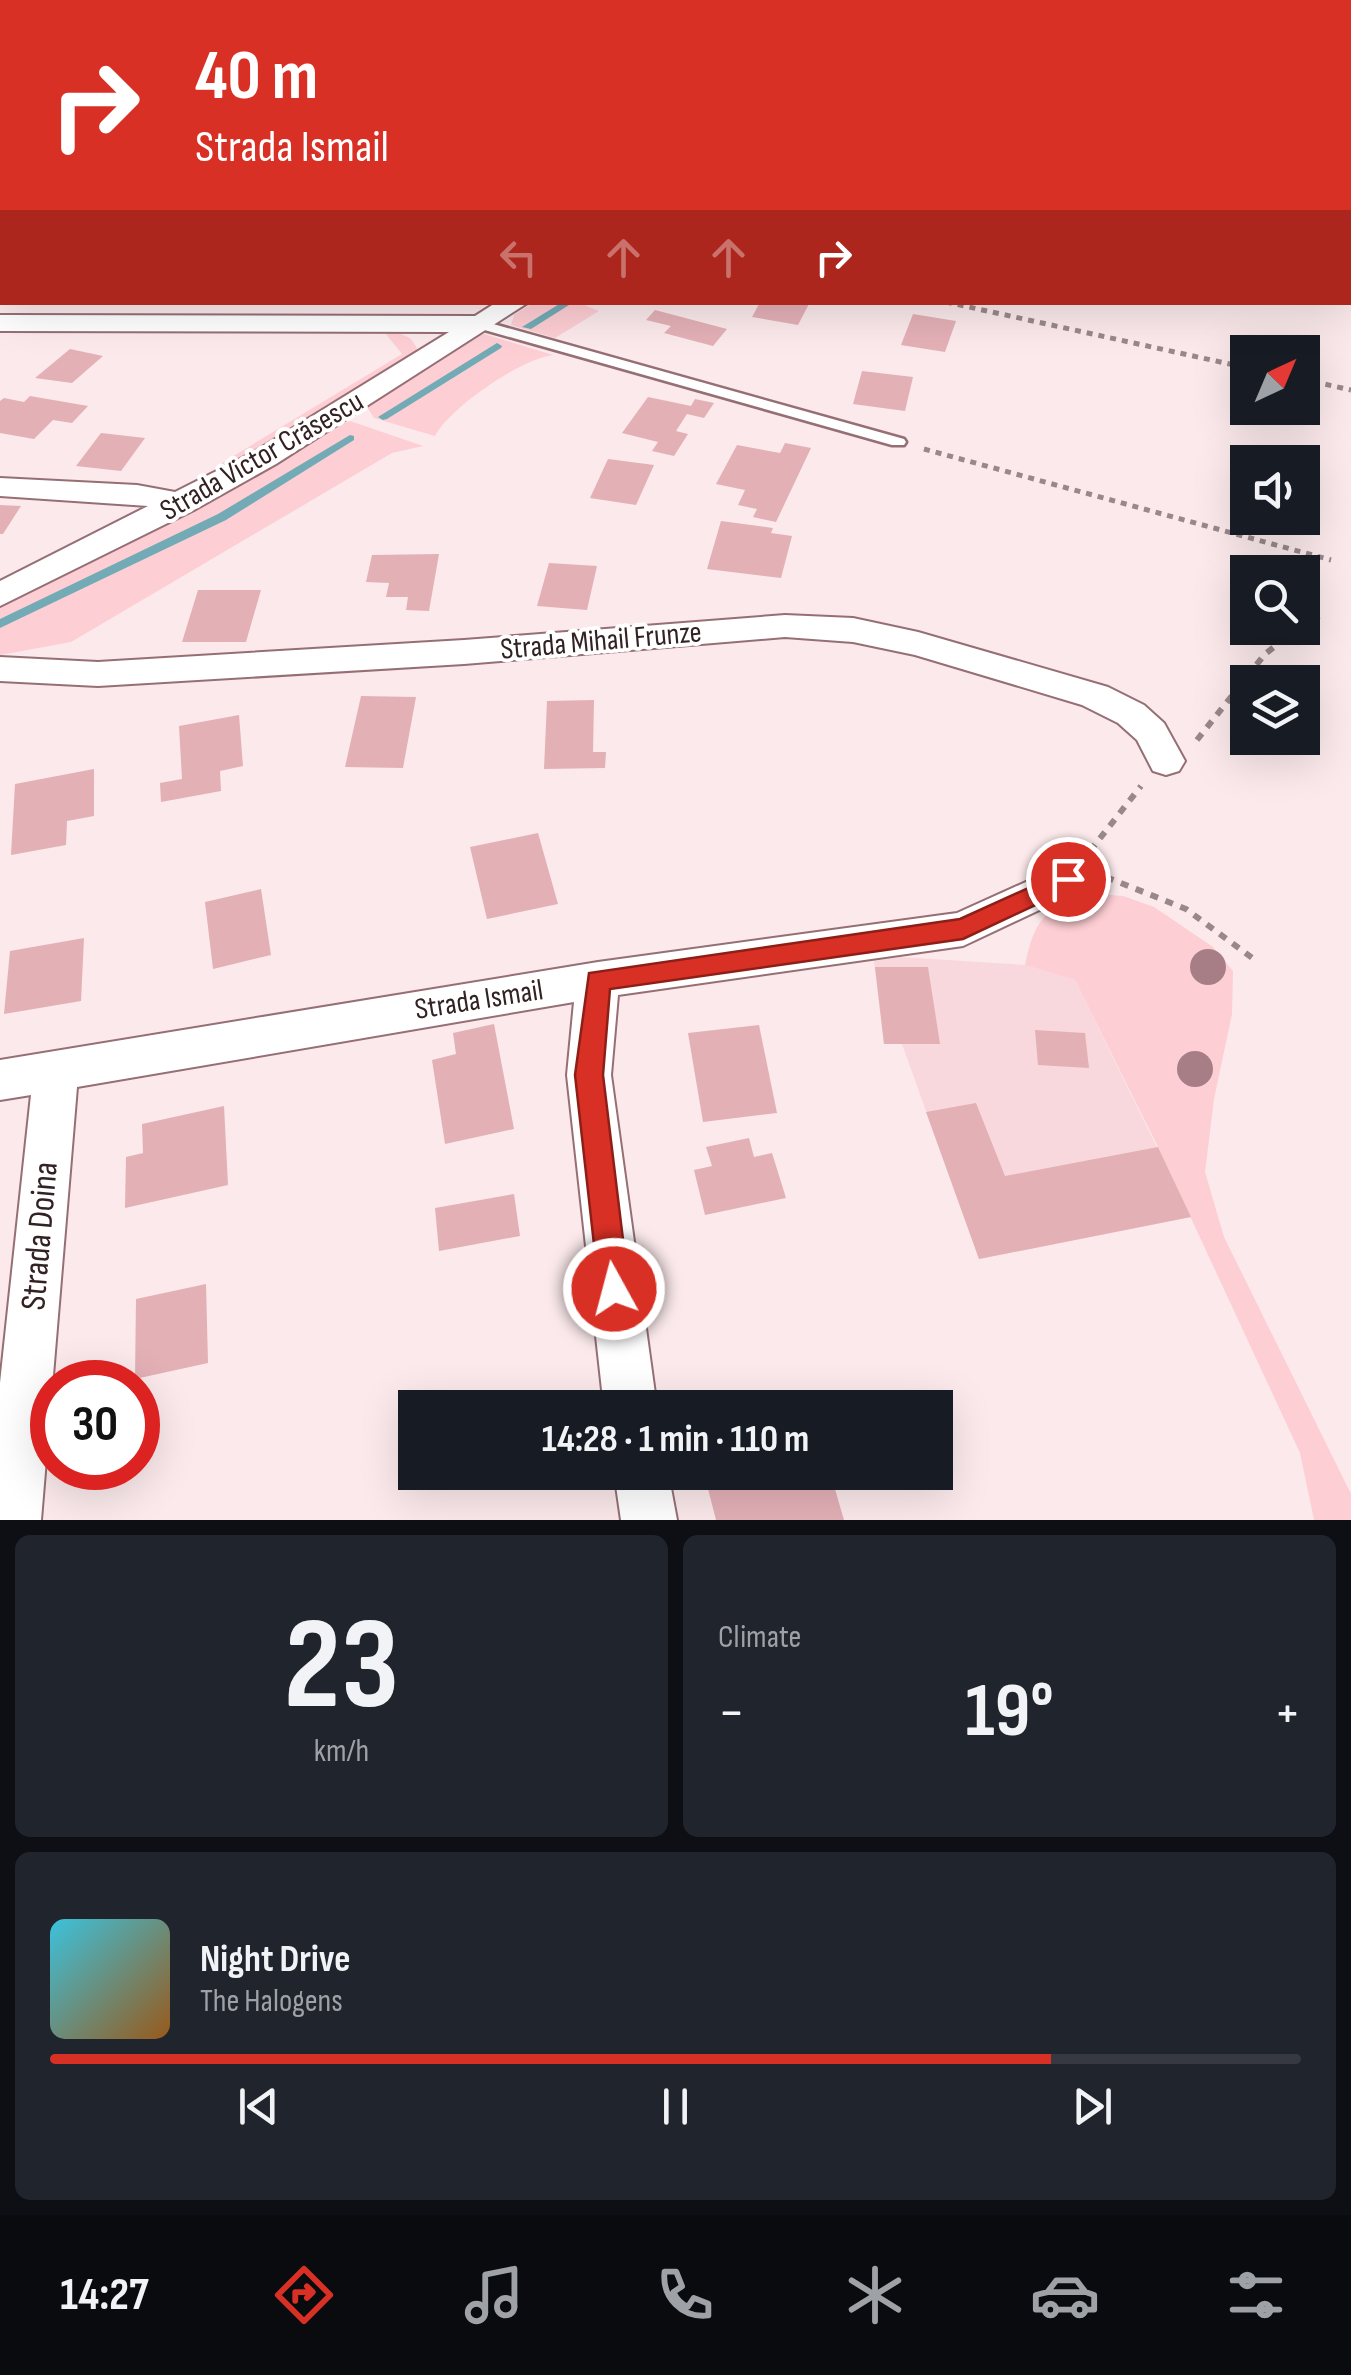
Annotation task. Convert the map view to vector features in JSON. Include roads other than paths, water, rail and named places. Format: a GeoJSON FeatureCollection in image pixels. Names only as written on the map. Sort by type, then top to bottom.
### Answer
{"type":"FeatureCollection","features":[{"type":"Feature","properties":{"kind":"street","name":"Strada Victor Crăsescu"},"geometry":{"type":"LineString","coordinates":[[0,595],[182,504],[345,412],[511,305]]}},
{"type":"Feature","properties":{"kind":"street"},"geometry":{"type":"LineString","coordinates":[[0,323],[479,324]]}},
{"type":"Feature","properties":{"kind":"street"},"geometry":{"type":"LineString","coordinates":[[0,486],[137,494],[182,504]]}},
{"type":"Feature","properties":{"kind":"street","name":"Strada Mihail Frunze"},"geometry":{"type":"LineString","coordinates":[[0,669],[98,674],[482,651],[785,626],[853,630],[934,648],[1094,696],[1130,714],[1151,732],[1166,761]]}},
{"type":"Feature","properties":{"kind":"street","name":"Strada Ismail"},"geometry":{"type":"LineString","coordinates":[[0,1080],[598,980],[963,929],[1068,879]]}},
{"type":"Feature","properties":{"kind":"street"},"geometry":{"type":"LineString","coordinates":[[598,980],[589,1075],[629,1390]]}},
{"type":"Feature","properties":{"kind":"street","name":"Strada Doina"},"geometry":{"type":"LineString","coordinates":[[13,1520],[56,1070]]}},
{"type":"Feature","properties":{"kind":"street"},"geometry":{"type":"LineString","coordinates":[[644,1490],[649,1520]]}},
{"type":"Feature","properties":{"kind":"lane"},"geometry":{"type":"LineString","coordinates":[[479,324],[898,442]]}},
{"type":"Feature","properties":{"kind":"waterway"},"geometry":{"type":"LineString","coordinates":[[527,327],[564,305]]}},
{"type":"Feature","properties":{"kind":"waterway"},"geometry":{"type":"LineString","coordinates":[[383,417],[497,346]]}},
{"type":"Feature","properties":{"kind":"waterway"},"geometry":{"type":"LineString","coordinates":[[0,624],[222,517],[350,438]]}}]}
